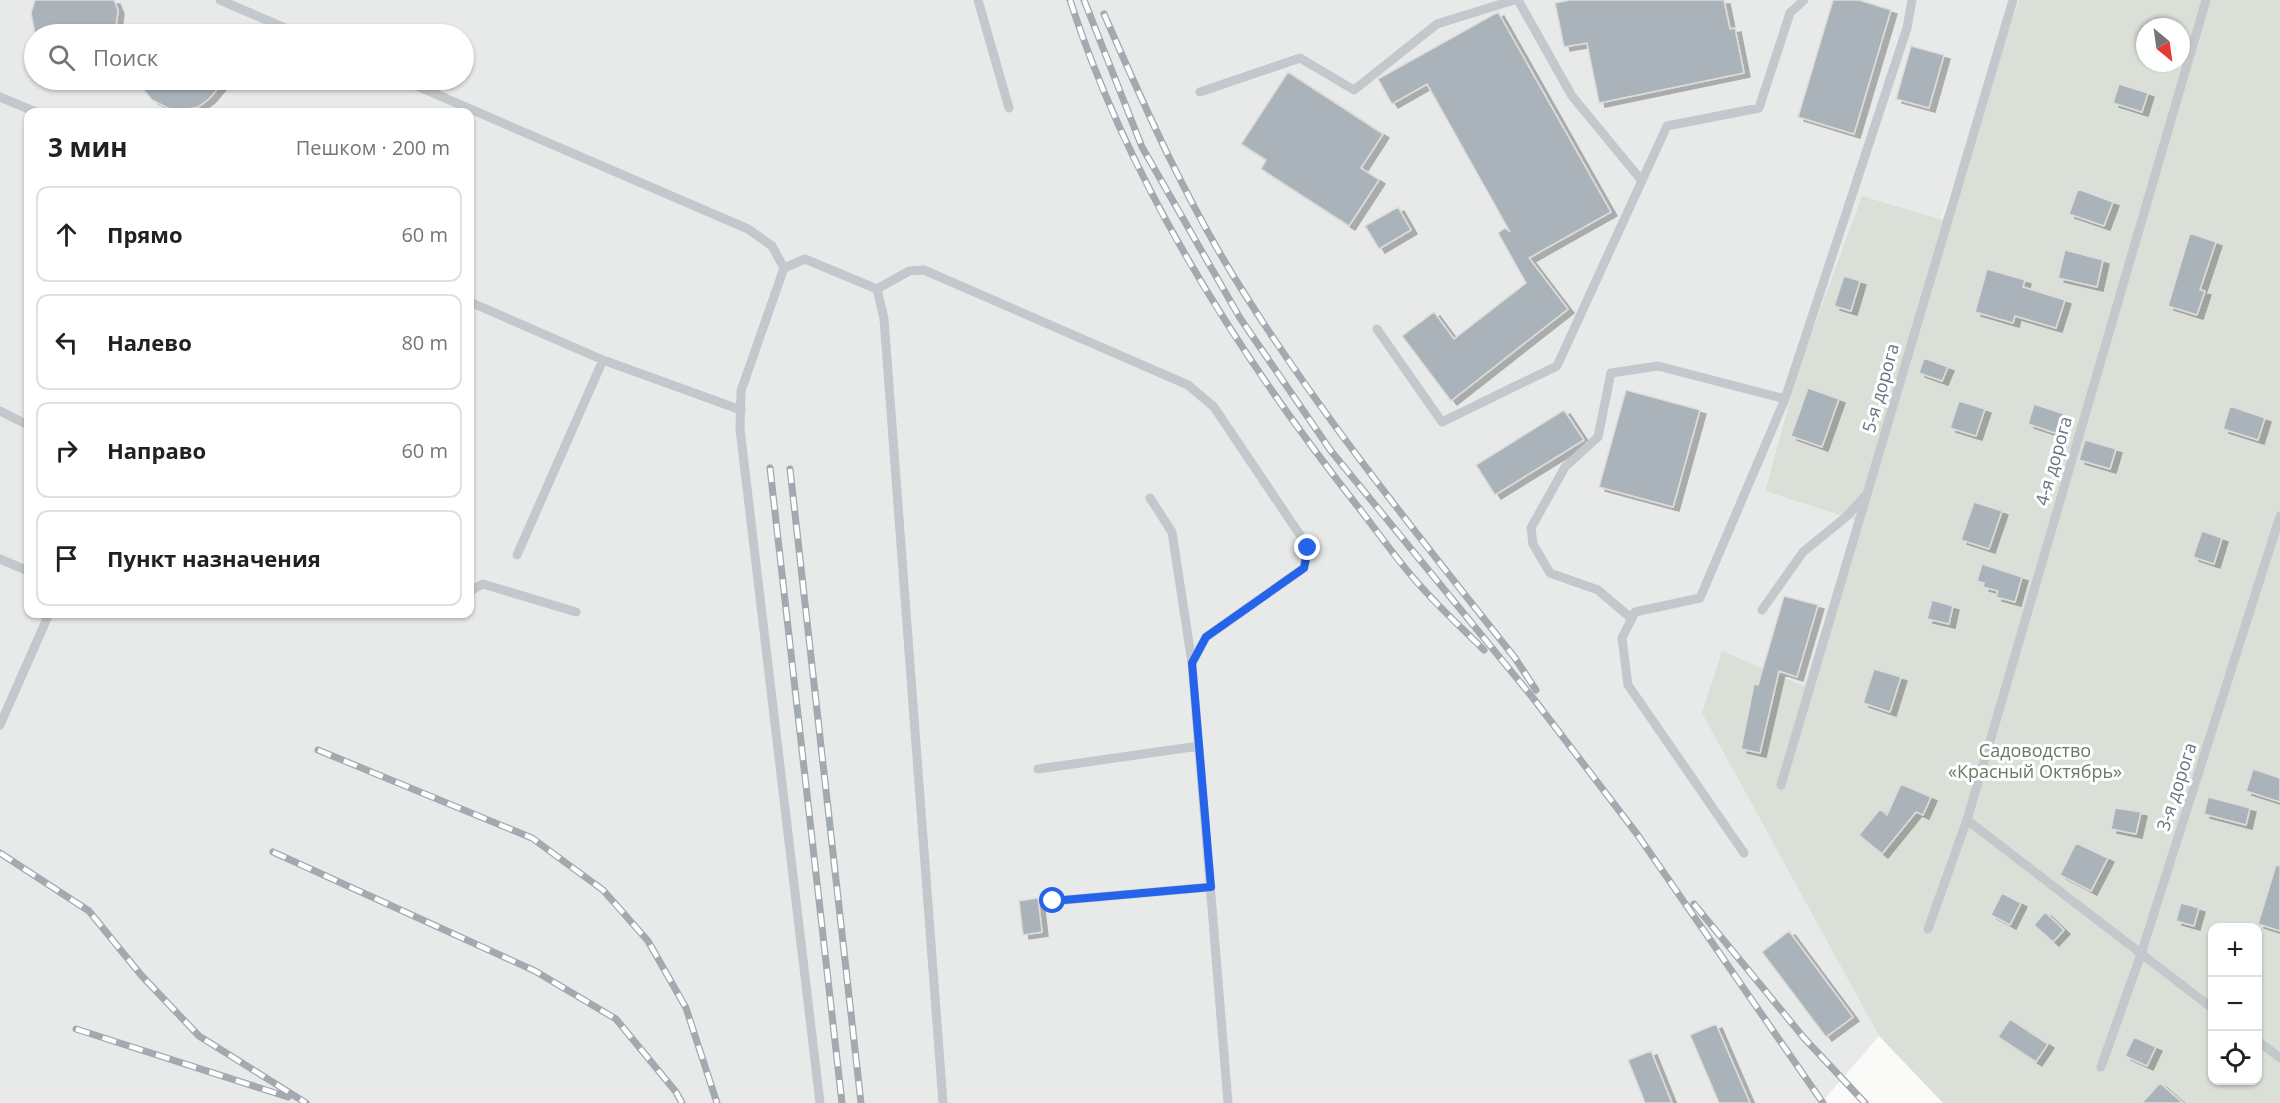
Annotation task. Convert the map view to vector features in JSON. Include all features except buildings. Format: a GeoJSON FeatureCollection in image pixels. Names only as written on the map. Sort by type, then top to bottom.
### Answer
{"type":"FeatureCollection","features":[{"type":"Feature","properties":{"kind":"lane"},"geometry":{"type":"LineString","coordinates":[[220,0],[276,24]]}},
{"type":"Feature","properties":{"kind":"lane"},"geometry":{"type":"LineString","coordinates":[[978,0],[1009,108]]}},
{"type":"Feature","properties":{"kind":"lane"},"geometry":{"type":"LineString","coordinates":[[1200,92],[1300,58],[1354,90],[1437,24],[1516,0],[1572,96],[1642,181]]}},
{"type":"Feature","properties":{"kind":"lane"},"geometry":{"type":"LineString","coordinates":[[1377,329],[1442,422],[1557,366],[1667,126],[1759,108],[1790,13],[1804,0]]}},
{"type":"Feature","properties":{"kind":"lane"},"geometry":{"type":"LineString","coordinates":[[1744,853],[1628,685],[1622,638],[1635,612],[1700,598],[1785,399],[1907,28],[1912,0]]}},
{"type":"Feature","properties":{"kind":"lane","name":"5-я дорога"},"geometry":{"type":"LineString","coordinates":[[1780,785],[2013,0]]}},
{"type":"Feature","properties":{"kind":"lane","name":"4-я дорога"},"geometry":{"type":"LineString","coordinates":[[1928,928],[1967,820],[2206,0]]}},
{"type":"Feature","properties":{"kind":"lane"},"geometry":{"type":"LineString","coordinates":[[426,90],[468,108]]}},
{"type":"Feature","properties":{"kind":"lane"},"geometry":{"type":"LineString","coordinates":[[0,97],[26,108]]}},
{"type":"Feature","properties":{"kind":"lane"},"geometry":{"type":"LineString","coordinates":[[474,111],[748,229],[772,246],[784,268],[741,392],[740,429],[820,1103]]}},
{"type":"Feature","properties":{"kind":"lane"},"geometry":{"type":"LineString","coordinates":[[784,268],[805,260],[878,289]]}},
{"type":"Feature","properties":{"kind":"lane"},"geometry":{"type":"LineString","coordinates":[[878,289],[909,271],[924,270],[1188,385],[1214,407],[1308,548],[1304,568],[1206,637],[1192,663]]}},
{"type":"Feature","properties":{"kind":"lane"},"geometry":{"type":"LineString","coordinates":[[878,289],[884,319],[943,1103]]}},
{"type":"Feature","properties":{"kind":"lane"},"geometry":{"type":"LineString","coordinates":[[474,304],[603,360],[741,410]]}},
{"type":"Feature","properties":{"kind":"lane"},"geometry":{"type":"LineString","coordinates":[[517,555],[603,360]]}},
{"type":"Feature","properties":{"kind":"lane"},"geometry":{"type":"LineString","coordinates":[[1632,619],[1598,590],[1550,573],[1533,544],[1531,528],[1565,467],[1599,437],[1611,373],[1658,366],[1785,399]]}},
{"type":"Feature","properties":{"kind":"lane"},"geometry":{"type":"LineString","coordinates":[[0,411],[24,423]]}},
{"type":"Feature","properties":{"kind":"lane"},"geometry":{"type":"LineString","coordinates":[[1762,610],[1803,552],[1846,517],[1867,494]]}},
{"type":"Feature","properties":{"kind":"lane"},"geometry":{"type":"LineString","coordinates":[[1150,498],[1172,532],[1192,663],[1228,1103]]}},
{"type":"Feature","properties":{"kind":"lane","name":"3-я дорога"},"geometry":{"type":"LineString","coordinates":[[2101,1066],[2141,954],[2280,516]]}},
{"type":"Feature","properties":{"kind":"lane"},"geometry":{"type":"LineString","coordinates":[[0,560],[24,569]]}},
{"type":"Feature","properties":{"kind":"lane"},"geometry":{"type":"LineString","coordinates":[[474,589],[483,584],[576,612]]}},
{"type":"Feature","properties":{"kind":"lane"},"geometry":{"type":"LineString","coordinates":[[0,724],[47,618]]}},
{"type":"Feature","properties":{"kind":"lane"},"geometry":{"type":"LineString","coordinates":[[1038,769],[1199,746]]}},
{"type":"Feature","properties":{"kind":"lane"},"geometry":{"type":"LineString","coordinates":[[1967,820],[2208,1005]]}},
{"type":"Feature","properties":{"kind":"lane"},"geometry":{"type":"LineString","coordinates":[[1053,901],[1211,887]]}},
{"type":"Feature","properties":{"kind":"lane"},"geometry":{"type":"LineString","coordinates":[[2262,1044],[2280,1058]]}},
{"type":"Feature","properties":{"kind":"shaded area"},"geometry":{"type":"Polygon","coordinates":[[[0,0],[2019,0],[1941,220],[1799,368],[1765,491],[1855,520],[1804,686],[1702,712],[1879,1036],[1821,1103],[0,1103],[0,0]]]}},
{"type":"Feature","properties":{"kind":"green space","name":"Садоводство «Красный Октябрь»"},"geometry":{"type":"Polygon","coordinates":[[[2019,0],[2280,0],[2280,1103],[1943,1103],[1879,1036],[1702,713],[1722,651],[1804,686],[1855,520],[1765,491],[1799,368],[1862,196],[1942,220],[2019,0]]]}},
{"type":"Feature","properties":{"kind":"railway"},"geometry":{"type":"LineString","coordinates":[[1070,0],[1094,68],[1123,135],[1155,200],[1229,327],[1269,387],[1398,560],[1416,582],[1484,650]]}},
{"type":"Feature","properties":{"kind":"railway"},"geometry":{"type":"LineString","coordinates":[[1084,0],[1142,147],[1240,318],[1331,451],[1533,698],[1637,834],[1823,1103]]}},
{"type":"Feature","properties":{"kind":"railway"},"geometry":{"type":"LineString","coordinates":[[1104,14],[1186,191],[1244,293],[1307,387],[1409,524],[1515,658],[1536,690]]}},
{"type":"Feature","properties":{"kind":"railway"},"geometry":{"type":"LineString","coordinates":[[770,468],[842,1103]]}},
{"type":"Feature","properties":{"kind":"railway"},"geometry":{"type":"LineString","coordinates":[[790,469],[861,1103]]}},
{"type":"Feature","properties":{"kind":"railway"},"geometry":{"type":"LineString","coordinates":[[318,750],[532,838],[603,890],[648,941],[686,1008],[717,1103]]}},
{"type":"Feature","properties":{"kind":"railway"},"geometry":{"type":"LineString","coordinates":[[273,852],[535,971],[616,1019],[676,1092],[682,1103]]}},
{"type":"Feature","properties":{"kind":"railway"},"geometry":{"type":"LineString","coordinates":[[0,853],[89,911],[141,975],[199,1036],[306,1103]]}},
{"type":"Feature","properties":{"kind":"railway"},"geometry":{"type":"LineString","coordinates":[[1694,904],[1804,1038],[1865,1103]]}},
{"type":"Feature","properties":{"kind":"railway"},"geometry":{"type":"LineString","coordinates":[[76,1029],[288,1097]]}},
{"type":"Feature","properties":{"kind":"route"},"geometry":{"type":"LineString","coordinates":[[1053,901],[1211,887],[1192,663],[1206,637],[1304,568],[1308,548]]}}]}
